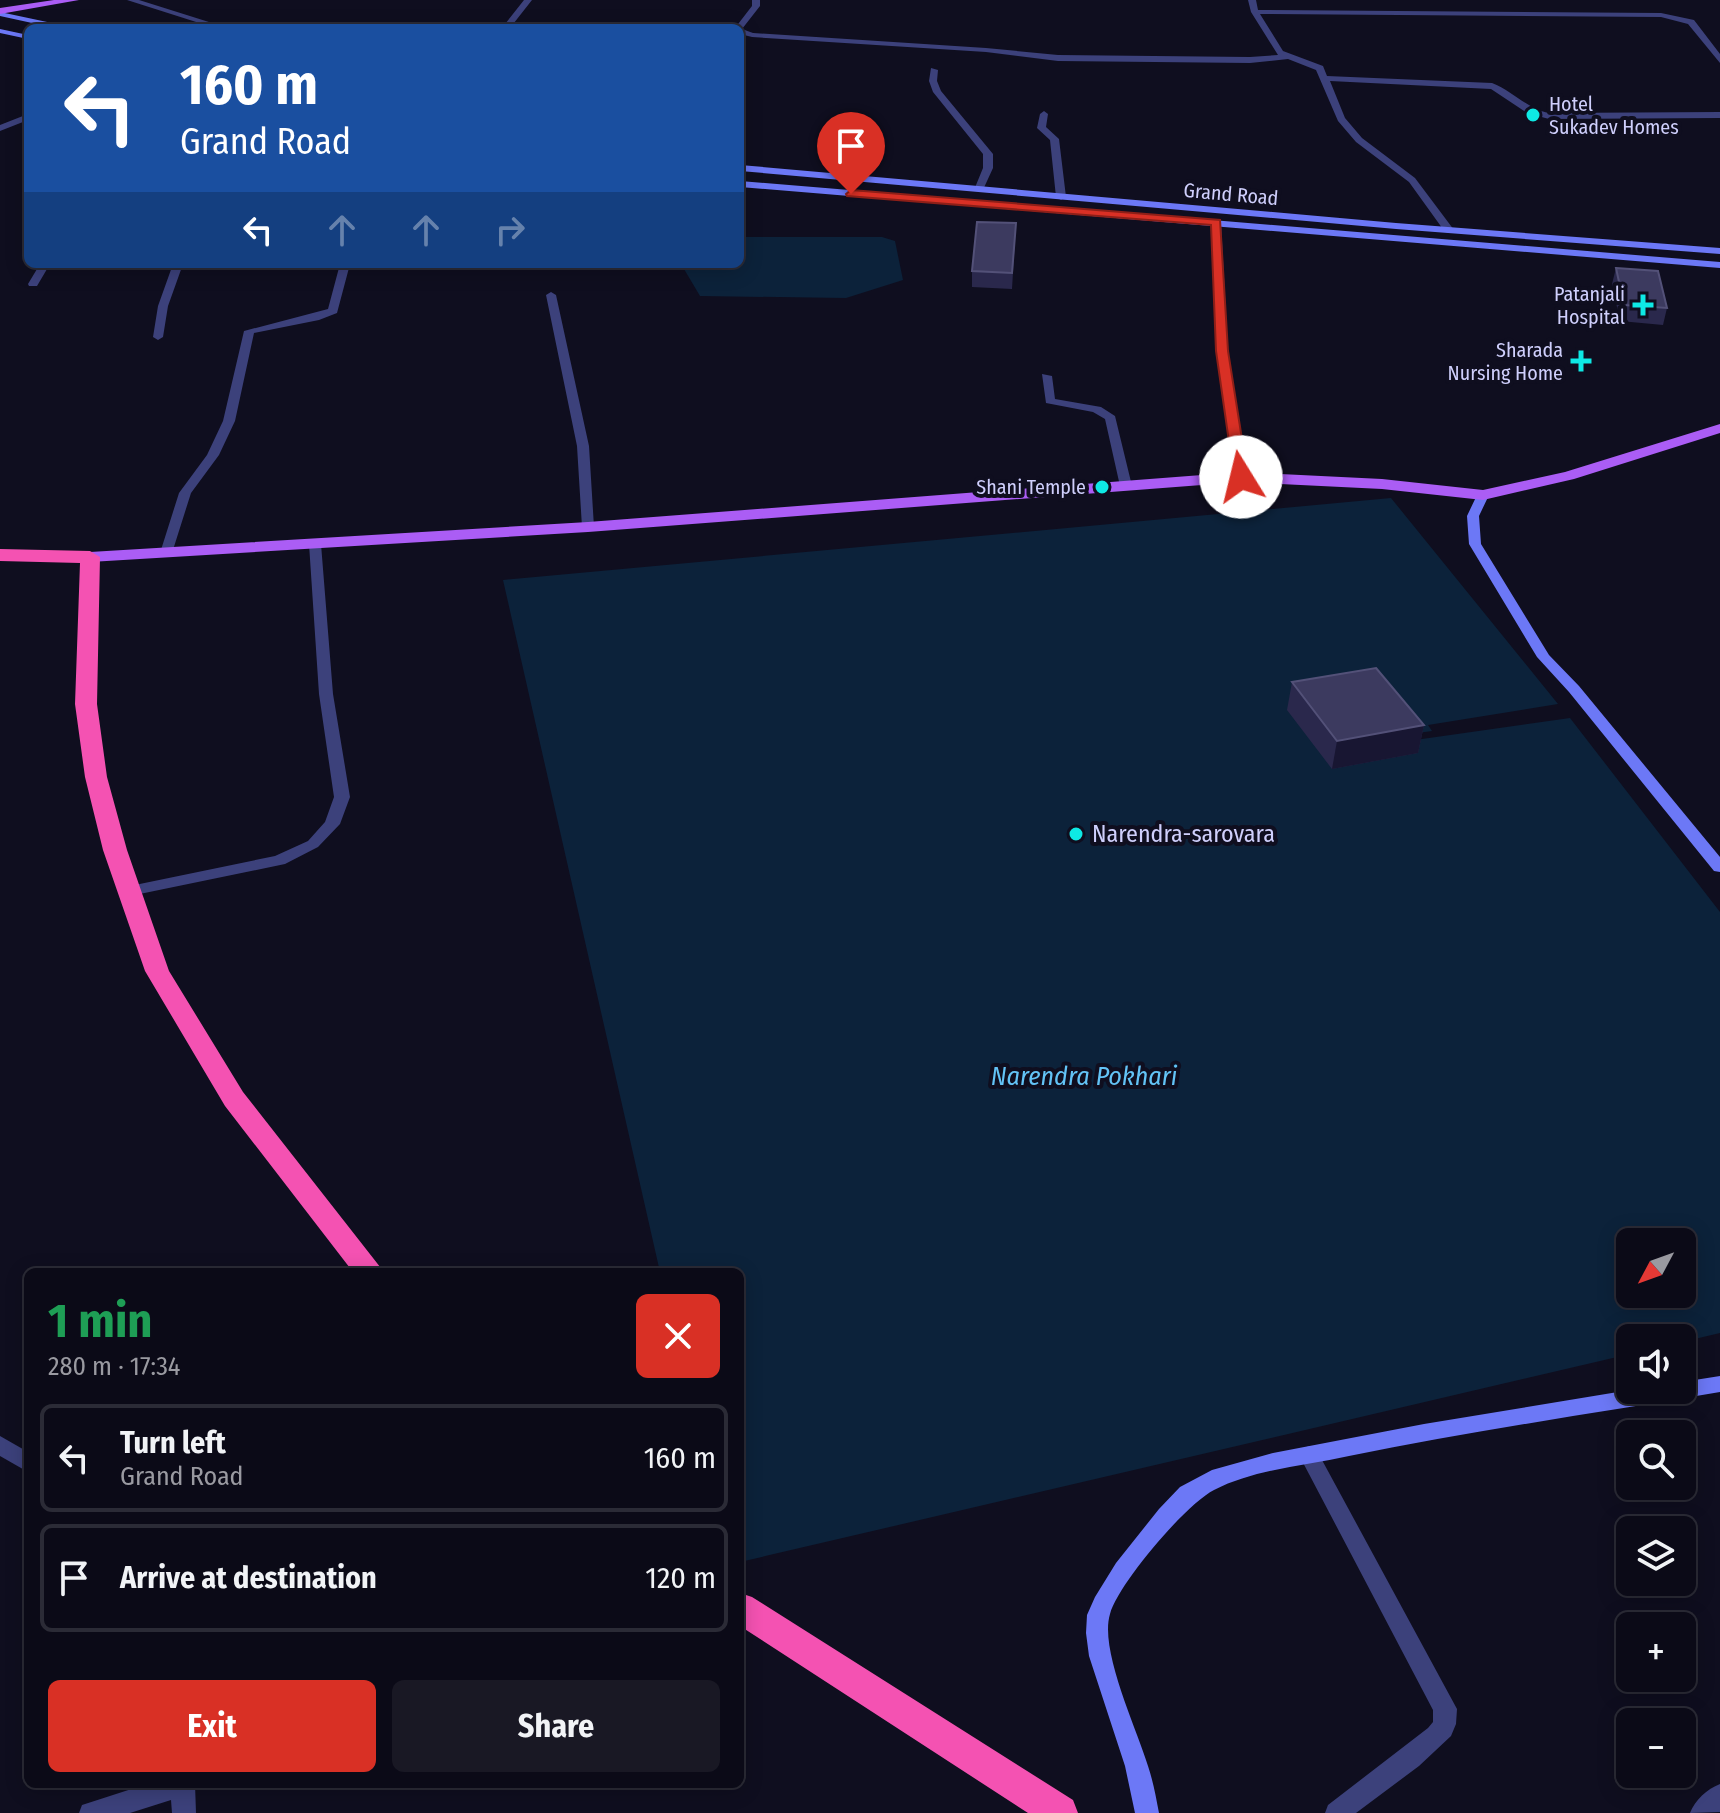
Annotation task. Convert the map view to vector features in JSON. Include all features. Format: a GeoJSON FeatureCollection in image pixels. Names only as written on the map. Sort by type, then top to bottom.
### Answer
{"type":"FeatureCollection","features":[{"type":"Feature","properties":{"kind":"highway"},"geometry":{"type":"LineString","coordinates":[[0,555],[90,557],[86,704],[96,777],[157,971],[234,1099],[367,1268]]}},
{"type":"Feature","properties":{"kind":"highway"},"geometry":{"type":"LineString","coordinates":[[744,1611],[1060,1813]]}},
{"type":"Feature","properties":{"kind":"main road"},"geometry":{"type":"LineString","coordinates":[[0,12],[74,0]]}},
{"type":"Feature","properties":{"kind":"main road"},"geometry":{"type":"LineString","coordinates":[[0,12],[50,24]]}},
{"type":"Feature","properties":{"kind":"main road"},"geometry":{"type":"LineString","coordinates":[[0,31],[24,36]]}},
{"type":"Feature","properties":{"kind":"main road","name":"Grand Road"},"geometry":{"type":"LineString","coordinates":[[744,168],[1720,251]]}},
{"type":"Feature","properties":{"kind":"main road","name":"Grand Road"},"geometry":{"type":"LineString","coordinates":[[744,184],[1720,265]]}},
{"type":"Feature","properties":{"kind":"main road"},"geometry":{"type":"LineString","coordinates":[[90,557],[588,527],[1241,477],[1382,484],[1483,495],[1569,476],[1720,428]]}},
{"type":"Feature","properties":{"kind":"main road"},"geometry":{"type":"LineString","coordinates":[[1483,495],[1473,516],[1475,544],[1544,657],[1574,689],[1720,867]]}},
{"type":"Feature","properties":{"kind":"main road"},"geometry":{"type":"LineString","coordinates":[[1147,1813],[1127,1731],[1100,1653],[1097,1616],[1115,1580],[1187,1495],[1245,1468],[1377,1441],[1720,1384]]}},
{"type":"Feature","properties":{"kind":"street"},"geometry":{"type":"LineString","coordinates":[[131,0],[211,24]]}},
{"type":"Feature","properties":{"kind":"street"},"geometry":{"type":"LineString","coordinates":[[509,24],[528,0]]}},
{"type":"Feature","properties":{"kind":"street"},"geometry":{"type":"LineString","coordinates":[[744,28],[756,0]]}},
{"type":"Feature","properties":{"kind":"street"},"geometry":{"type":"LineString","coordinates":[[1252,0],[1255,12],[1285,57]]}},
{"type":"Feature","properties":{"kind":"street"},"geometry":{"type":"LineString","coordinates":[[1562,13],[1575,9],[1569,0]]}},
{"type":"Feature","properties":{"kind":"street"},"geometry":{"type":"LineString","coordinates":[[1255,12],[1661,15],[1691,22],[1720,60]]}},
{"type":"Feature","properties":{"kind":"street"},"geometry":{"type":"LineString","coordinates":[[744,33],[1058,58],[1250,60],[1285,57],[1314,64],[1320,68],[1341,119],[1359,140],[1412,180],[1449,230]]}},
{"type":"Feature","properties":{"kind":"street"},"geometry":{"type":"LineString","coordinates":[[934,70],[937,92],[988,154],[988,168],[979,190]]}},
{"type":"Feature","properties":{"kind":"street"},"geometry":{"type":"LineString","coordinates":[[1324,78],[1492,86],[1506,92],[1527,112],[1549,116],[1720,115]]}},
{"type":"Feature","properties":{"kind":"street"},"geometry":{"type":"LineString","coordinates":[[1044,114],[1041,128],[1054,139],[1061,197]]}},
{"type":"Feature","properties":{"kind":"street"},"geometry":{"type":"LineString","coordinates":[[0,128],[24,119]]}},
{"type":"Feature","properties":{"kind":"street"},"geometry":{"type":"LineString","coordinates":[[1216,222],[1222,351],[1241,477]]}},
{"type":"Feature","properties":{"kind":"street"},"geometry":{"type":"LineString","coordinates":[[33,284],[43,268]]}},
{"type":"Feature","properties":{"kind":"street"},"geometry":{"type":"LineString","coordinates":[[158,337],[163,306],[177,268]]}},
{"type":"Feature","properties":{"kind":"street"},"geometry":{"type":"LineString","coordinates":[[166,553],[185,493],[213,455],[229,421],[249,331],[319,317],[333,311],[344,268]]}},
{"type":"Feature","properties":{"kind":"street"},"geometry":{"type":"LineString","coordinates":[[551,295],[583,446],[588,527]]}},
{"type":"Feature","properties":{"kind":"street"},"geometry":{"type":"LineString","coordinates":[[1046,376],[1050,401],[1059,405],[1103,410],[1111,418],[1126,486]]}},
{"type":"Feature","properties":{"kind":"street"},"geometry":{"type":"LineString","coordinates":[[130,891],[279,860],[313,844],[332,824],[342,797],[326,694],[315,544]]}},
{"type":"Feature","properties":{"kind":"street"},"geometry":{"type":"LineString","coordinates":[[0,1445],[24,1460]]}},
{"type":"Feature","properties":{"kind":"street"},"geometry":{"type":"LineString","coordinates":[[1309,1455],[1445,1709],[1444,1726],[1435,1739],[1337,1813]]}},
{"type":"Feature","properties":{"kind":"street"},"geometry":{"type":"LineString","coordinates":[[91,1813],[172,1788]]}},
{"type":"Feature","properties":{"kind":"street"},"geometry":{"type":"LineString","coordinates":[[182,1788],[184,1813]]}},
{"type":"Feature","properties":{"kind":"street"},"geometry":{"type":"LineString","coordinates":[[1702,1813],[1720,1796]]}},
{"type":"Feature","properties":{"kind":"water"},"geometry":{"type":"Polygon","coordinates":[[[744,237],[882,237],[895,241],[903,280],[846,298],[700,296],[683,268],[744,268],[744,237]]]}},
{"type":"Feature","properties":{"kind":"water","name":"Narendra Pokhari"},"geometry":{"type":"Polygon","coordinates":[[[1391,498],[1558,704],[1428,725],[1432,731],[1403,735],[1371,695],[1288,709],[1408,741],[1570,718],[1720,912],[1720,1333],[1696,1339],[1696,1324],[1616,1324],[1616,1357],[744,1561],[744,1268],[659,1268],[503,580],[1391,498]]]}},
{"type":"Feature","properties":{"kind":"building"},"geometry":{"type":"Polygon","coordinates":[[[977,222],[1016,223],[1012,273],[972,271],[977,222]]]}},
{"type":"Feature","properties":{"kind":"building"},"geometry":{"type":"Polygon","coordinates":[[[1616,268],[1658,271],[1667,308],[1624,305],[1616,268]]]}},
{"type":"Feature","properties":{"kind":"building"},"geometry":{"type":"Polygon","coordinates":[[[1376,668],[1424,725],[1337,741],[1292,682],[1376,668]]]}},
{"type":"Feature","properties":{"kind":"place","name":"Hotel Sukadev Homes"},"geometry":{"type":"Point","coordinates":[1533,115]}},
{"type":"Feature","properties":{"kind":"place","name":"Patanjali Hospital"},"geometry":{"type":"Point","coordinates":[1643,305]}},
{"type":"Feature","properties":{"kind":"place","name":"Sharada Nursing Home"},"geometry":{"type":"Point","coordinates":[1581,361]}},
{"type":"Feature","properties":{"kind":"place","name":"Shani Temple"},"geometry":{"type":"Point","coordinates":[1102,487]}},
{"type":"Feature","properties":{"kind":"place","name":"Narendra-sarovara"},"geometry":{"type":"Point","coordinates":[1076,834]}},
{"type":"Feature","properties":{"kind":"route"},"geometry":{"type":"LineString","coordinates":[[851,194],[1216,222],[1222,351],[1241,477]]}}]}
